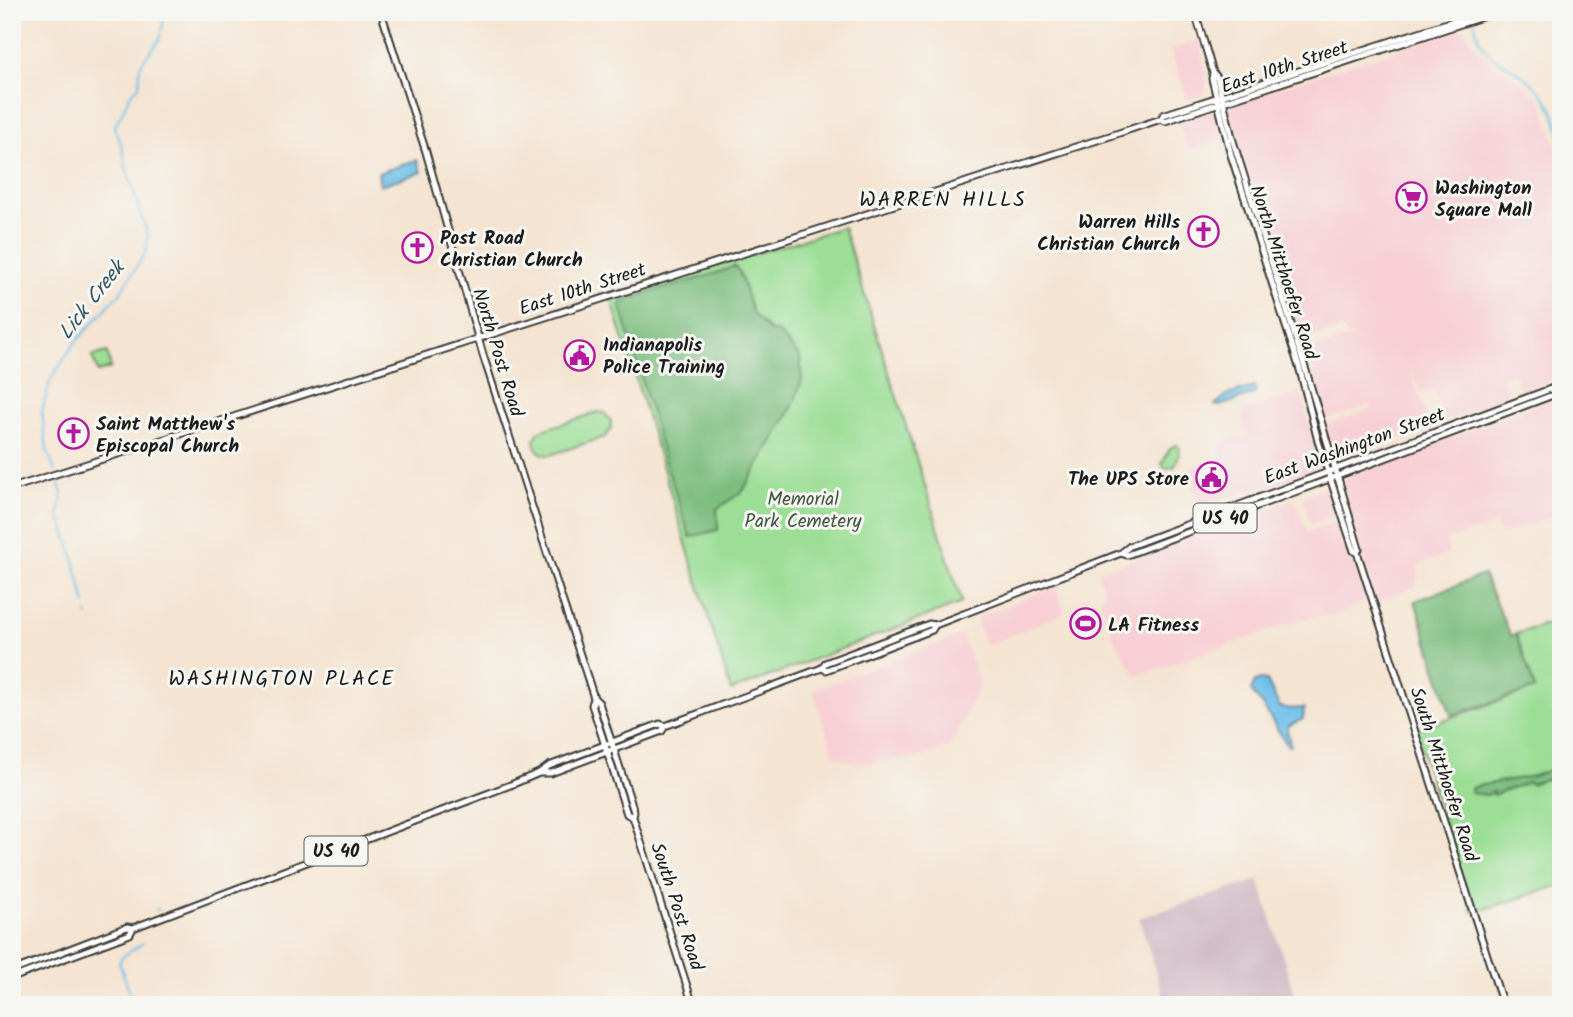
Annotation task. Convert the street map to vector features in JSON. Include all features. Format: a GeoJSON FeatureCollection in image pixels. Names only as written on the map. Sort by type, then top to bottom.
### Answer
{"type":"FeatureCollection","features":[{"type":"Feature","properties":{"kind":"main road","name":"North Post Road"},"geometry":{"type":"LineString","coordinates":[[381,12],[429,163],[478,338],[594,698],[592,705],[608,748]]}},
{"type":"Feature","properties":{"kind":"main road","name":"North Mitthoefer Road"},"geometry":{"type":"LineString","coordinates":[[1195,12],[1213,74],[1217,77],[1227,141],[1300,370],[1330,475]]}},
{"type":"Feature","properties":{"kind":"main road","name":"East 10th Street"},"geometry":{"type":"LineString","coordinates":[[12,488],[1161,119],[1165,121],[1220,100],[1480,14],[1497,12]]}},
{"type":"Feature","properties":{"kind":"main road","name":"North Mitthoefer Road"},"geometry":{"type":"LineString","coordinates":[[1220,100],[1307,374],[1330,475]]}},
{"type":"Feature","properties":{"kind":"main road"},"geometry":{"type":"LineString","coordinates":[[1227,141],[1237,156]]}},
{"type":"Feature","properties":{"kind":"main road","name":"East Washington Street"},"geometry":{"type":"LineString","coordinates":[[1121,554],[1128,555],[1561,384]]}},
{"type":"Feature","properties":{"kind":"main road","name":"East Washington Street"},"geometry":{"type":"LineString","coordinates":[[12,971],[127,927],[133,928],[539,773],[552,773],[660,724],[665,726],[822,668],[825,663],[929,624],[935,625],[1121,554],[1132,545],[1561,392]]}},
{"type":"Feature","properties":{"kind":"main road","name":"South Mitthoefer Road"},"geometry":{"type":"LineString","coordinates":[[1330,475],[1350,517],[1359,549],[1357,552]]}},
{"type":"Feature","properties":{"kind":"main road","name":"South Mitthoefer Road"},"geometry":{"type":"LineString","coordinates":[[1330,475],[1503,1005]]}},
{"type":"Feature","properties":{"kind":"main road","name":"South Post Road"},"geometry":{"type":"LineString","coordinates":[[608,748],[625,792],[629,795],[633,817],[693,1005]]}},
{"type":"Feature","properties":{"kind":"main road","name":"South Post Road"},"geometry":{"type":"LineString","coordinates":[[608,748],[627,814],[633,817]]}},
{"type":"Feature","properties":{"kind":"main road","name":"East Washington Street"},"geometry":{"type":"LineString","coordinates":[[12,978],[130,934],[133,928]]}},
{"type":"Feature","properties":{"kind":"shaded area","name":"Washington Square Mall"},"geometry":{"type":"Polygon","coordinates":[[[1464,28],[1476,48],[1540,98],[1561,158],[1561,376],[1521,392],[1514,372],[1500,376],[1506,388],[1506,398],[1443,421],[1435,391],[1421,393],[1407,364],[1430,422],[1429,426],[1338,459],[1331,448],[1326,425],[1372,409],[1370,405],[1326,419],[1308,351],[1348,338],[1363,343],[1348,336],[1340,328],[1305,340],[1302,338],[1228,109],[1231,104],[1464,28]]]}},
{"type":"Feature","properties":{"kind":"shaded area"},"geometry":{"type":"Polygon","coordinates":[[[1200,40],[1207,84],[1203,94],[1187,100],[1171,50],[1200,40]]]}},
{"type":"Feature","properties":{"kind":"shaded area"},"geometry":{"type":"Polygon","coordinates":[[[1213,110],[1223,139],[1189,150],[1178,120],[1213,110]]]}},
{"type":"Feature","properties":{"kind":"shaded area"},"geometry":{"type":"Polygon","coordinates":[[[1299,392],[1319,463],[1313,470],[1265,490],[1263,486],[1199,507],[1188,469],[1221,458],[1219,444],[1247,436],[1242,411],[1299,392]]]}},
{"type":"Feature","properties":{"kind":"shaded area"},"geometry":{"type":"Polygon","coordinates":[[[1552,399],[1561,426],[1561,515],[1500,534],[1496,524],[1446,540],[1449,554],[1419,565],[1416,586],[1377,603],[1341,480],[1552,399]]]}},
{"type":"Feature","properties":{"kind":"shaded area"},"geometry":{"type":"Polygon","coordinates":[[[1327,488],[1337,515],[1311,524],[1302,497],[1327,488]]]}},
{"type":"Feature","properties":{"kind":"shaded area"},"geometry":{"type":"Polygon","coordinates":[[[1295,499],[1307,532],[1339,520],[1363,589],[1364,603],[1334,615],[1309,617],[1136,676],[1114,638],[1100,601],[1104,591],[1098,572],[1295,499]]]}},
{"type":"Feature","properties":{"kind":"shaded area"},"geometry":{"type":"Polygon","coordinates":[[[1056,586],[1065,613],[986,646],[976,618],[1056,586]]]}},
{"type":"Feature","properties":{"kind":"shaded area"},"geometry":{"type":"Polygon","coordinates":[[[962,635],[980,685],[950,746],[920,757],[857,764],[834,755],[813,690],[962,635]]]}},
{"type":"Feature","properties":{"kind":"shaded area"},"geometry":{"type":"Polygon","coordinates":[[[1259,880],[1298,1005],[1166,1005],[1139,918],[1259,880]]]}},
{"type":"Feature","properties":{"kind":"green space","name":"Memorial Park Cemetery"},"geometry":{"type":"Polygon","coordinates":[[[843,227],[962,603],[731,691],[611,298],[843,227]]]}},
{"type":"Feature","properties":{"kind":"green space"},"geometry":{"type":"Polygon","coordinates":[[[734,266],[739,271],[753,314],[771,332],[778,332],[800,357],[802,380],[792,408],[743,491],[717,509],[718,530],[690,537],[663,455],[620,304],[734,266]]]}},
{"type":"Feature","properties":{"kind":"green space"},"geometry":{"type":"Polygon","coordinates":[[[107,352],[111,368],[98,372],[92,356],[107,352]]]}},
{"type":"Feature","properties":{"kind":"green space"},"geometry":{"type":"Polygon","coordinates":[[[598,412],[604,413],[611,421],[611,429],[605,437],[550,455],[537,449],[534,440],[539,431],[598,412]]]}},
{"type":"Feature","properties":{"kind":"green space"},"geometry":{"type":"Polygon","coordinates":[[[1176,445],[1179,447],[1179,455],[1174,467],[1164,468],[1162,464],[1170,448],[1176,445]]]}},
{"type":"Feature","properties":{"kind":"green space"},"geometry":{"type":"Polygon","coordinates":[[[1483,575],[1511,636],[1516,634],[1535,689],[1451,715],[1415,601],[1483,575]]]}},
{"type":"Feature","properties":{"kind":"green space"},"geometry":{"type":"Polygon","coordinates":[[[1561,619],[1561,885],[1473,913],[1415,730],[1535,689],[1516,634],[1561,619]]]}},
{"type":"Feature","properties":{"kind":"green space"},"geometry":{"type":"Polygon","coordinates":[[[1561,767],[1561,779],[1555,781],[1549,778],[1531,784],[1528,782],[1493,795],[1493,791],[1487,795],[1471,793],[1471,788],[1533,776],[1561,767]]]}},
{"type":"Feature","properties":{"kind":"water"},"geometry":{"type":"Polygon","coordinates":[[[417,160],[422,172],[380,185],[378,173],[417,160]]]}},
{"type":"Feature","properties":{"kind":"water"},"geometry":{"type":"Polygon","coordinates":[[[1254,387],[1254,394],[1220,406],[1215,405],[1227,395],[1254,387]]]}},
{"type":"Feature","properties":{"kind":"water"},"geometry":{"type":"Polygon","coordinates":[[[1267,681],[1279,706],[1285,709],[1304,708],[1303,719],[1288,726],[1291,746],[1288,746],[1251,691],[1255,682],[1267,681]]]}},
{"type":"Feature","properties":{"kind":"waterway","name":"Lick Creek"},"geometry":{"type":"LineString","coordinates":[[162,30],[165,12]]}},
{"type":"Feature","properties":{"kind":"waterway"},"geometry":{"type":"LineString","coordinates":[[1474,20],[1486,51],[1527,79],[1548,102],[1561,141]]}},
{"type":"Feature","properties":{"kind":"waterway","name":"Lick Creek"},"geometry":{"type":"LineString","coordinates":[[55,471],[47,450],[42,412],[50,381],[74,344],[120,293],[146,252],[148,236],[114,128],[131,94],[139,86],[142,63],[161,34]]}},
{"type":"Feature","properties":{"kind":"waterway","name":"Lick Creek"},"geometry":{"type":"LineString","coordinates":[[57,477],[62,494],[59,515],[86,605]]}},
{"type":"Feature","properties":{"kind":"waterway","name":"Lick Creek"},"geometry":{"type":"LineString","coordinates":[[134,1005],[119,962],[143,943]]}},
{"type":"Feature","properties":{"kind":"place","name":"Washington Square Mall"},"geometry":{"type":"Point","coordinates":[1412,198]}},
{"type":"Feature","properties":{"kind":"place","name":"Warren Hills Christian Church"},"geometry":{"type":"Point","coordinates":[1203,232]}},
{"type":"Feature","properties":{"kind":"place","name":"Post Road Christian Church"},"geometry":{"type":"Point","coordinates":[417,248]}},
{"type":"Feature","properties":{"kind":"place","name":"Indianapolis Police Training"},"geometry":{"type":"Point","coordinates":[580,355]}},
{"type":"Feature","properties":{"kind":"place","name":"Saint Matthew's Episcopal Church"},"geometry":{"type":"Point","coordinates":[73,434]}},
{"type":"Feature","properties":{"kind":"place","name":"The UPS Store"},"geometry":{"type":"Point","coordinates":[1212,478]}},
{"type":"Feature","properties":{"kind":"place","name":"LA Fitness"},"geometry":{"type":"Point","coordinates":[1085,624]}},
{"type":"Feature","properties":{"kind":"district","name":"WARREN HILLS"},"geometry":{"type":"Point","coordinates":[943,199]}},
{"type":"Feature","properties":{"kind":"district","name":"WASHINGTON PLACE"},"geometry":{"type":"Point","coordinates":[282,678]}}]}
